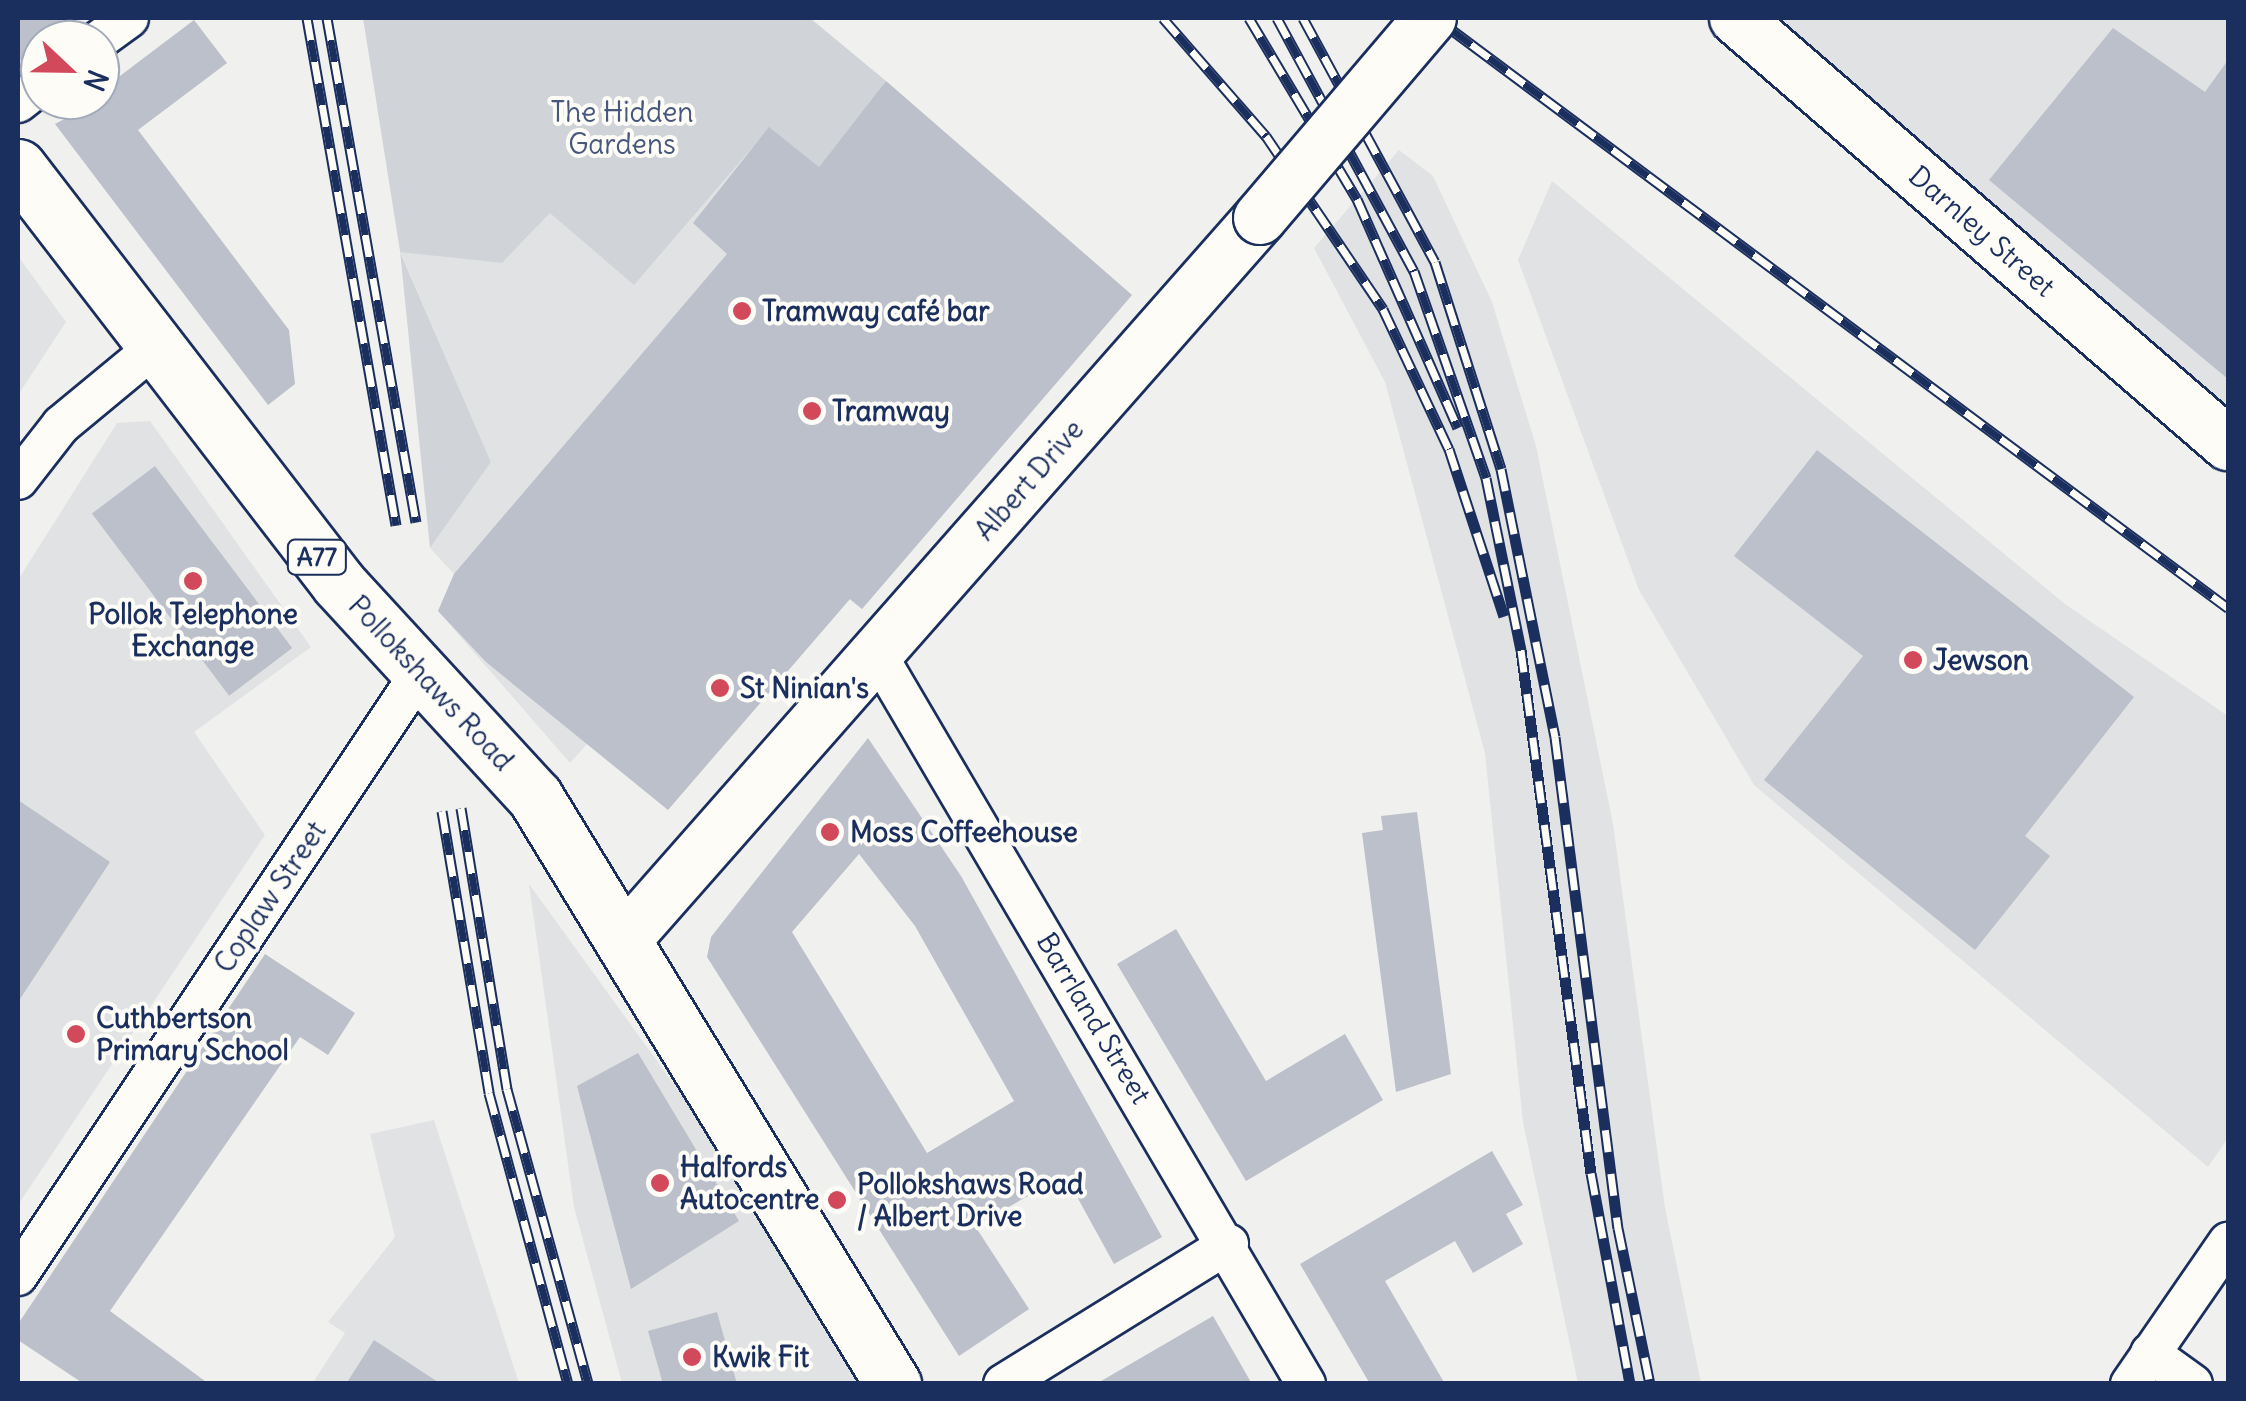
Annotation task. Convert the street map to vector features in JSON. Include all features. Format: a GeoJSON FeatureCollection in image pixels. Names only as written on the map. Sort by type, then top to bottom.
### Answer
{"type":"FeatureCollection","features":[{"type":"Feature","properties":{"kind":"main road","name":"Pollokshaws Road"},"geometry":{"type":"LineString","coordinates":[[18,167],[152,350],[339,584],[424,668],[534,797],[624,938],[892,1384]]}},
{"type":"Feature","properties":{"kind":"street","name":"Albert Drive"},"geometry":{"type":"LineString","coordinates":[[624,938],[1260,218],[1430,18]]}},
{"type":"Feature","properties":{"kind":"street","name":"Darnley Street"},"geometry":{"type":"LineString","coordinates":[[1736,18],[2228,444]]}},
{"type":"Feature","properties":{"kind":"street"},"geometry":{"type":"LineString","coordinates":[[18,480],[60,425],[152,350]]}},
{"type":"Feature","properties":{"kind":"street","name":"Barrland Street"},"geometry":{"type":"LineString","coordinates":[[877,654],[1229,1244],[1306,1384]]}},
{"type":"Feature","properties":{"kind":"street","name":"Coplaw Street"},"geometry":{"type":"LineString","coordinates":[[18,1276],[424,668]]}},
{"type":"Feature","properties":{"kind":"street"},"geometry":{"type":"LineString","coordinates":[[2192,1384],[2140,1368],[2228,1242]]}},
{"type":"Feature","properties":{"kind":"street"},"geometry":{"type":"LineString","coordinates":[[1003,1384],[1229,1244]]}},
{"type":"Feature","properties":{"kind":"shaded area"},"geometry":{"type":"Polygon","coordinates":[[[1761,18],[2228,18],[2228,420],[1761,18]]]}},
{"type":"Feature","properties":{"kind":"shaded area","name":"Tramway"},"geometry":{"type":"Polygon","coordinates":[[[886,81],[1132,295],[862,609],[771,540],[570,763],[438,611],[454,574],[430,548],[491,462],[400,251],[502,263],[550,213],[886,81]]]}},
{"type":"Feature","properties":{"kind":"shaded area"},"geometry":{"type":"Polygon","coordinates":[[[1399,150],[1433,176],[1492,302],[1536,446],[1613,824],[1665,1208],[1701,1383],[1578,1383],[1523,1122],[1485,753],[1385,382],[1314,248],[1399,150]]]}},
{"type":"Feature","properties":{"kind":"shaded area","name":"Jewson"},"geometry":{"type":"Polygon","coordinates":[[[1552,181],[2065,604],[2228,716],[2228,1138],[2208,1167],[1754,785],[1639,590],[1518,260],[1552,181]]]}},
{"type":"Feature","properties":{"kind":"shaded area"},"geometry":{"type":"Polygon","coordinates":[[[18,256],[66,322],[18,395],[18,256]]]}},
{"type":"Feature","properties":{"kind":"shaded area","name":"Cuthbertson Primary School"},"geometry":{"type":"Polygon","coordinates":[[[150,421],[311,647],[194,732],[265,835],[18,1205],[18,580],[117,423],[150,421]]]}},
{"type":"Feature","properties":{"kind":"shaded area"},"geometry":{"type":"Polygon","coordinates":[[[529,884],[691,1108],[873,1383],[622,1383],[574,1207],[529,884]]]}},
{"type":"Feature","properties":{"kind":"shaded area"},"geometry":{"type":"Polygon","coordinates":[[[434,1120],[519,1383],[312,1384],[345,1333],[328,1322],[395,1237],[370,1134],[434,1120]]]}},
{"type":"Feature","properties":{"kind":"green space","name":"The Hidden Gardens"},"geometry":{"type":"Polygon","coordinates":[[[363,18],[810,18],[886,81],[819,167],[769,128],[634,285],[550,213],[502,263],[400,252],[363,18]]]}},
{"type":"Feature","properties":{"kind":"green space"},"geometry":{"type":"Polygon","coordinates":[[[400,252],[491,462],[430,548],[400,252]]]}},
{"type":"Feature","properties":{"kind":"building"},"geometry":{"type":"Polygon","coordinates":[[[18,18],[75,18],[20,20],[18,62],[18,18]]]}},
{"type":"Feature","properties":{"kind":"building"},"geometry":{"type":"Polygon","coordinates":[[[194,20],[227,63],[138,130],[289,330],[295,384],[268,405],[55,124],[62,120],[120,120],[120,76],[194,20]]]}},
{"type":"Feature","properties":{"kind":"building"},"geometry":{"type":"Polygon","coordinates":[[[2113,28],[2205,92],[2228,60],[2228,379],[1989,180],[2113,28]]]}},
{"type":"Feature","properties":{"kind":"building","name":"Tramway"},"geometry":{"type":"Polygon","coordinates":[[[886,81],[1132,295],[862,609],[850,599],[668,810],[486,662],[438,611],[454,574],[727,254],[693,223],[769,127],[819,167],[886,81]]]}},
{"type":"Feature","properties":{"kind":"building"},"geometry":{"type":"Polygon","coordinates":[[[1817,450],[2134,697],[2025,836],[2050,856],[1975,950],[1764,780],[1863,656],[1734,556],[1817,450]]]}},
{"type":"Feature","properties":{"kind":"building","name":"Pollok Telephone Exchange"},"geometry":{"type":"Polygon","coordinates":[[[155,466],[292,648],[229,696],[92,514],[155,466]]]}},
{"type":"Feature","properties":{"kind":"building"},"geometry":{"type":"Polygon","coordinates":[[[868,738],[961,876],[1162,1237],[1114,1264],[1065,1175],[975,1226],[1029,1309],[959,1356],[707,957],[711,937],[868,738]],[[859,854],[792,932],[927,1153],[1014,1101],[915,926],[859,854]]]}},
{"type":"Feature","properties":{"kind":"building"},"geometry":{"type":"Polygon","coordinates":[[[18,800],[110,862],[18,1002],[18,800]]]}},
{"type":"Feature","properties":{"kind":"building"},"geometry":{"type":"Polygon","coordinates":[[[1417,812],[1451,1074],[1396,1092],[1362,833],[1383,830],[1381,816],[1417,812]]]}},
{"type":"Feature","properties":{"kind":"building"},"geometry":{"type":"Polygon","coordinates":[[[1176,929],[1266,1081],[1345,1034],[1383,1100],[1246,1181],[1117,964],[1176,929]]]}},
{"type":"Feature","properties":{"kind":"building"},"geometry":{"type":"Polygon","coordinates":[[[265,954],[355,1013],[328,1055],[300,1037],[110,1311],[209,1384],[84,1384],[18,1340],[18,1324],[265,954]]]}},
{"type":"Feature","properties":{"kind":"building","name":"Halfords Autocentre"},"geometry":{"type":"Polygon","coordinates":[[[638,1053],[739,1221],[631,1289],[577,1086],[638,1053]]]}},
{"type":"Feature","properties":{"kind":"building"},"geometry":{"type":"Polygon","coordinates":[[[1492,1151],[1523,1205],[1506,1214],[1523,1244],[1473,1273],[1455,1241],[1385,1281],[1445,1384],[1370,1384],[1300,1264],[1492,1151]]]}},
{"type":"Feature","properties":{"kind":"building","name":"Kwik Fit"},"geometry":{"type":"Polygon","coordinates":[[[717,1312],[737,1384],[663,1384],[648,1331],[717,1312]]]}},
{"type":"Feature","properties":{"kind":"building"},"geometry":{"type":"Polygon","coordinates":[[[1213,1316],[1252,1384],[1096,1384],[1213,1316]]]}},
{"type":"Feature","properties":{"kind":"building"},"geometry":{"type":"Polygon","coordinates":[[[374,1340],[441,1384],[346,1384],[374,1340]]]}},
{"type":"Feature","properties":{"kind":"railway"},"geometry":{"type":"LineString","coordinates":[[307,18],[396,525]]}},
{"type":"Feature","properties":{"kind":"railway"},"geometry":{"type":"LineString","coordinates":[[327,18],[416,522]]}},
{"type":"Feature","properties":{"kind":"railway"},"geometry":{"type":"LineString","coordinates":[[1163,18],[1266,136],[1383,309],[1449,449],[1504,616]]}},
{"type":"Feature","properties":{"kind":"railway"},"geometry":{"type":"LineString","coordinates":[[1249,18],[1357,199],[1458,428]]}},
{"type":"Feature","properties":{"kind":"railway"},"geometry":{"type":"LineString","coordinates":[[1277,18],[1414,271],[1486,478],[1521,650],[1591,1173],[1630,1384]]}},
{"type":"Feature","properties":{"kind":"railway"},"geometry":{"type":"LineString","coordinates":[[1303,18],[1435,262],[1501,469],[1555,737],[1618,1228],[1650,1384]]}},
{"type":"Feature","properties":{"kind":"railway"},"geometry":{"type":"LineString","coordinates":[[1436,18],[2228,608]]}},
{"type":"Feature","properties":{"kind":"railway"},"geometry":{"type":"LineString","coordinates":[[461,808],[507,1089],[588,1384]]}},
{"type":"Feature","properties":{"kind":"railway"},"geometry":{"type":"LineString","coordinates":[[442,811],[489,1093],[568,1384]]}},
{"type":"Feature","properties":{"kind":"place","name":"Tramway café bar"},"geometry":{"type":"Point","coordinates":[742,311]}},
{"type":"Feature","properties":{"kind":"place","name":"Tramway"},"geometry":{"type":"Point","coordinates":[812,411]}},
{"type":"Feature","properties":{"kind":"place","name":"Pollok Telephone Exchange"},"geometry":{"type":"Point","coordinates":[193,581]}},
{"type":"Feature","properties":{"kind":"place","name":"Jewson"},"geometry":{"type":"Point","coordinates":[1913,660]}},
{"type":"Feature","properties":{"kind":"place","name":"St Ninian's"},"geometry":{"type":"Point","coordinates":[720,688]}},
{"type":"Feature","properties":{"kind":"place","name":"Moss Coffeehouse"},"geometry":{"type":"Point","coordinates":[830,832]}},
{"type":"Feature","properties":{"kind":"place","name":"Cuthbertson Primary School"},"geometry":{"type":"Point","coordinates":[76,1034]}},
{"type":"Feature","properties":{"kind":"place","name":"Halfords Autocentre"},"geometry":{"type":"Point","coordinates":[660,1183]}},
{"type":"Feature","properties":{"kind":"place","name":"Pollokshaws Road / Albert Drive"},"geometry":{"type":"Point","coordinates":[837,1200]}},
{"type":"Feature","properties":{"kind":"place","name":"Kwik Fit"},"geometry":{"type":"Point","coordinates":[692,1357]}}]}
